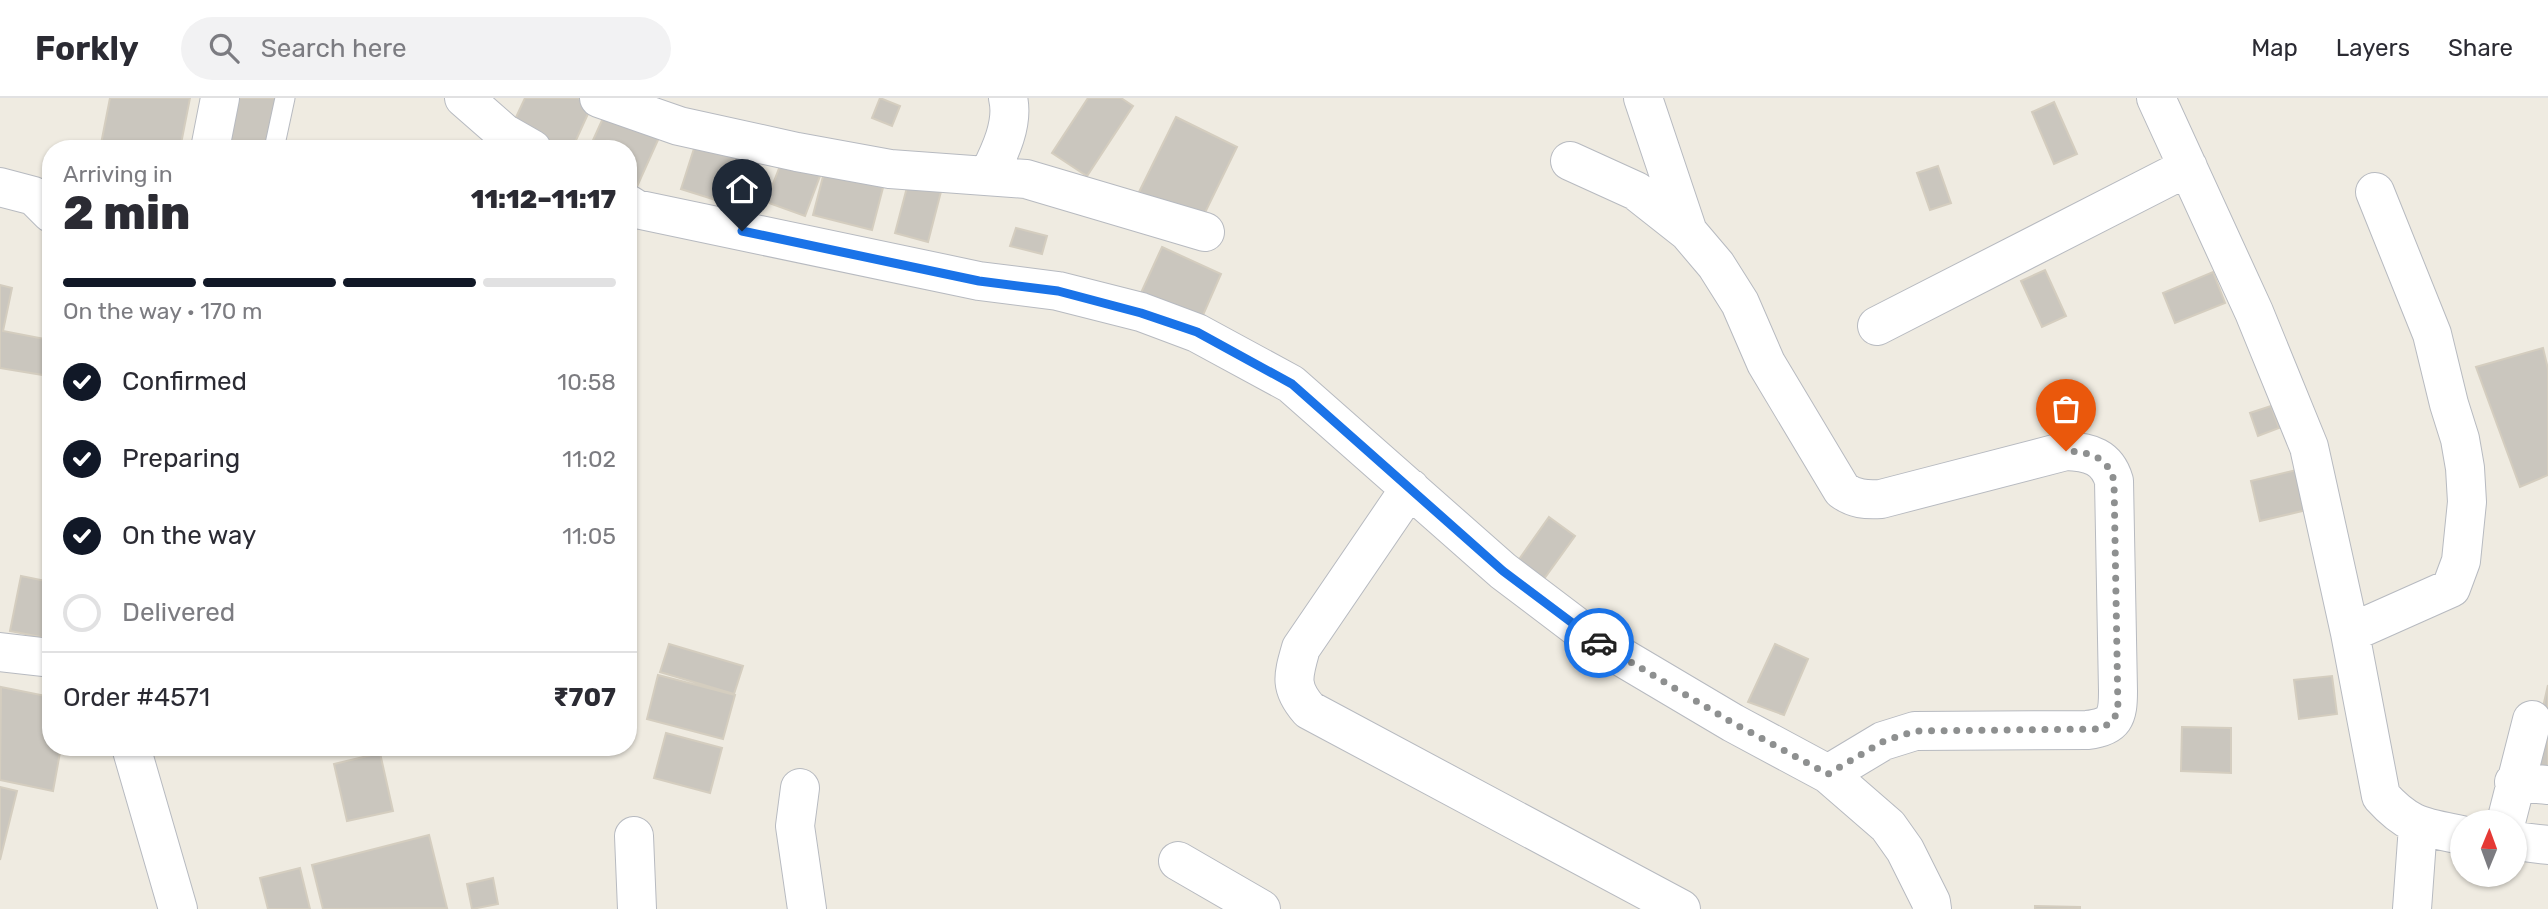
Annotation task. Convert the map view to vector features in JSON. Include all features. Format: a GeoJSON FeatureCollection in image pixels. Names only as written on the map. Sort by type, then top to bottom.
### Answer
{"type":"FeatureCollection","features":[{"type":"Feature","properties":{"kind":"street"},"geometry":{"type":"LineString","coordinates":[[212,140],[220,98]]}},
{"type":"Feature","properties":{"kind":"street"},"geometry":{"type":"LineString","coordinates":[[464,98],[516,140]]}},
{"type":"Feature","properties":{"kind":"street"},"geometry":{"type":"LineString","coordinates":[[599,98],[679,126],[797,152],[890,169],[989,174],[1026,179],[1205,232]]}},
{"type":"Feature","properties":{"kind":"street"},"geometry":{"type":"LineString","coordinates":[[989,174],[1003,147],[1010,106],[1008,98]]}},
{"type":"Feature","properties":{"kind":"street"},"geometry":{"type":"LineString","coordinates":[[1643,98],[1688,232]]}},
{"type":"Feature","properties":{"kind":"street"},"geometry":{"type":"LineString","coordinates":[[2156,98],[2254,312],[2309,447],[2350,633],[2381,796],[2397,814],[2418,826],[2450,833]]}},
{"type":"Feature","properties":{"kind":"street"},"geometry":{"type":"LineString","coordinates":[[1570,161],[1636,191],[1688,232],[1716,265],[1740,303],[1766,363],[1842,490],[1850,496],[1881,499],[2066,451],[2096,456],[2106,463],[2114,481],[2118,712],[2111,722],[2101,729],[2087,730],[1915,731],[1884,741],[1828,774]]}},
{"type":"Feature","properties":{"kind":"street"},"geometry":{"type":"LineString","coordinates":[[1877,326],[2188,167]]}},
{"type":"Feature","properties":{"kind":"street"},"geometry":{"type":"LineString","coordinates":[[0,187],[34,196],[42,204]]}},
{"type":"Feature","properties":{"kind":"street"},"geometry":{"type":"LineString","coordinates":[[2350,633],[2451,588],[2461,561],[2467,502],[2460,439],[2432,334],[2375,192]]}},
{"type":"Feature","properties":{"kind":"street"},"geometry":{"type":"LineString","coordinates":[[637,209],[979,281],[1058,291],[1141,313],[1197,332],[1292,384],[1503,571],[1598,643],[1733,723],[1828,774],[1888,827],[1905,850],[1932,909]]}},
{"type":"Feature","properties":{"kind":"street"},"geometry":{"type":"LineString","coordinates":[[1410,488],[1301,648],[1293,675],[1296,695],[1309,710],[1681,909]]}},
{"type":"Feature","properties":{"kind":"street"},"geometry":{"type":"LineString","coordinates":[[0,652],[42,657]]}},
{"type":"Feature","properties":{"kind":"street"},"geometry":{"type":"LineString","coordinates":[[2514,810],[2531,784],[2532,720]]}},
{"type":"Feature","properties":{"kind":"street"},"geometry":{"type":"LineString","coordinates":[[134,756],[178,909]]}},
{"type":"Feature","properties":{"kind":"street"},"geometry":{"type":"LineString","coordinates":[[800,788],[795,826],[807,909]]}},
{"type":"Feature","properties":{"kind":"street"},"geometry":{"type":"LineString","coordinates":[[2412,909],[2418,826]]}},
{"type":"Feature","properties":{"kind":"street"},"geometry":{"type":"LineString","coordinates":[[634,836],[637,909]]}},
{"type":"Feature","properties":{"kind":"street"},"geometry":{"type":"LineString","coordinates":[[2527,842],[2548,845]]}},
{"type":"Feature","properties":{"kind":"street"},"geometry":{"type":"LineString","coordinates":[[1178,860],[1261,909]]}},
{"type":"Feature","properties":{"kind":"lane"},"geometry":{"type":"LineString","coordinates":[[276,140],[285,98]]}},
{"type":"Feature","properties":{"kind":"building"},"geometry":{"type":"Polygon","coordinates":[[[110,98],[190,98],[182,140],[102,140],[110,98]]]}},
{"type":"Feature","properties":{"kind":"building"},"geometry":{"type":"Polygon","coordinates":[[[232,98],[276,98],[268,140],[224,140],[232,98]]]}},
{"type":"Feature","properties":{"kind":"building"},"geometry":{"type":"Polygon","coordinates":[[[525,98],[578,98],[592,105],[576,140],[537,140],[511,128],[525,98]]]}},
{"type":"Feature","properties":{"kind":"building"},"geometry":{"type":"Polygon","coordinates":[[[880,98],[900,106],[892,126],[872,118],[880,98]]]}},
{"type":"Feature","properties":{"kind":"building"},"geometry":{"type":"Polygon","coordinates":[[[1088,98],[1121,98],[1133,106],[1087,176],[1052,153],[1088,98]]]}},
{"type":"Feature","properties":{"kind":"building"},"geometry":{"type":"Polygon","coordinates":[[[2054,102],[2077,154],[2054,164],[2032,112],[2054,102]]]}},
{"type":"Feature","properties":{"kind":"building"},"geometry":{"type":"Polygon","coordinates":[[[608,107],[662,131],[637,187],[637,140],[593,140],[608,107]]]}},
{"type":"Feature","properties":{"kind":"building"},"geometry":{"type":"Polygon","coordinates":[[[1176,117],[1237,147],[1200,223],[1139,192],[1176,117]]]}},
{"type":"Feature","properties":{"kind":"building"},"geometry":{"type":"Polygon","coordinates":[[[699,133],[740,146],[722,202],[681,189],[699,133]]]}},
{"type":"Feature","properties":{"kind":"building"},"geometry":{"type":"Polygon","coordinates":[[[785,153],[823,168],[805,216],[766,202],[785,153]]]}},
{"type":"Feature","properties":{"kind":"building"},"geometry":{"type":"Polygon","coordinates":[[[826,165],[885,180],[872,230],[813,215],[826,165]]]}},
{"type":"Feature","properties":{"kind":"building"},"geometry":{"type":"Polygon","coordinates":[[[1938,166],[1951,203],[1930,210],[1917,173],[1938,166]]]}},
{"type":"Feature","properties":{"kind":"building"},"geometry":{"type":"Polygon","coordinates":[[[911,172],[944,180],[928,242],[895,233],[911,172]]]}},
{"type":"Feature","properties":{"kind":"building"},"geometry":{"type":"Polygon","coordinates":[[[1016,228],[1047,236],[1042,254],[1010,246],[1016,228]]]}},
{"type":"Feature","properties":{"kind":"building"},"geometry":{"type":"Polygon","coordinates":[[[1162,247],[1221,274],[1200,322],[1140,295],[1162,247]]]}},
{"type":"Feature","properties":{"kind":"building"},"geometry":{"type":"Polygon","coordinates":[[[2045,270],[2066,316],[2042,327],[2021,281],[2045,270]]]}},
{"type":"Feature","properties":{"kind":"building"},"geometry":{"type":"Polygon","coordinates":[[[2213,272],[2225,303],[2175,323],[2163,293],[2213,272]]]}},
{"type":"Feature","properties":{"kind":"building"},"geometry":{"type":"Polygon","coordinates":[[[0,285],[12,288],[3,331],[42,338],[42,375],[0,368],[0,285]]]}},
{"type":"Feature","properties":{"kind":"building"},"geometry":{"type":"Polygon","coordinates":[[[2543,348],[2548,369],[2548,475],[2520,487],[2476,367],[2543,348]]]}},
{"type":"Feature","properties":{"kind":"building"},"geometry":{"type":"Polygon","coordinates":[[[2271,406],[2279,428],[2258,436],[2250,413],[2271,406]]]}},
{"type":"Feature","properties":{"kind":"building"},"geometry":{"type":"Polygon","coordinates":[[[2305,468],[2315,508],[2260,521],[2251,481],[2305,468]]]}},
{"type":"Feature","properties":{"kind":"building"},"geometry":{"type":"Polygon","coordinates":[[[1549,517],[1575,536],[1541,583],[1515,565],[1549,517]]]}},
{"type":"Feature","properties":{"kind":"building"},"geometry":{"type":"Polygon","coordinates":[[[21,576],[42,580],[42,637],[10,631],[21,576]]]}},
{"type":"Feature","properties":{"kind":"building"},"geometry":{"type":"Polygon","coordinates":[[[669,644],[743,666],[734,694],[660,672],[669,644]]]}},
{"type":"Feature","properties":{"kind":"building"},"geometry":{"type":"Polygon","coordinates":[[[1775,644],[1808,659],[1784,715],[1748,702],[1775,644]]]}},
{"type":"Feature","properties":{"kind":"building"},"geometry":{"type":"Polygon","coordinates":[[[658,675],[735,695],[723,739],[647,719],[658,675]]]}},
{"type":"Feature","properties":{"kind":"building"},"geometry":{"type":"Polygon","coordinates":[[[2332,676],[2337,714],[2299,719],[2294,680],[2332,676]]]}},
{"type":"Feature","properties":{"kind":"building"},"geometry":{"type":"Polygon","coordinates":[[[2548,685],[2548,777],[2528,773],[2548,685]]]}},
{"type":"Feature","properties":{"kind":"building"},"geometry":{"type":"Polygon","coordinates":[[[1,687],[42,695],[42,756],[59,756],[53,791],[0,780],[1,687]]]}},
{"type":"Feature","properties":{"kind":"building"},"geometry":{"type":"Polygon","coordinates":[[[2182,727],[2231,728],[2231,773],[2181,771],[2182,727]]]}},
{"type":"Feature","properties":{"kind":"building"},"geometry":{"type":"Polygon","coordinates":[[[666,733],[722,748],[710,793],[654,778],[666,733]]]}},
{"type":"Feature","properties":{"kind":"building"},"geometry":{"type":"Polygon","coordinates":[[[367,756],[381,756],[393,811],[347,821],[334,764],[367,756]]]}},
{"type":"Feature","properties":{"kind":"building"},"geometry":{"type":"Polygon","coordinates":[[[0,787],[17,791],[0,860],[0,787]]]}},
{"type":"Feature","properties":{"kind":"building"},"geometry":{"type":"Polygon","coordinates":[[[429,835],[447,908],[323,909],[312,865],[429,835]]]}},
{"type":"Feature","properties":{"kind":"building"},"geometry":{"type":"Polygon","coordinates":[[[300,868],[310,909],[268,909],[260,878],[300,868]]]}},
{"type":"Feature","properties":{"kind":"building"},"geometry":{"type":"Polygon","coordinates":[[[493,878],[498,904],[472,909],[467,884],[493,878]]]}},
{"type":"Feature","properties":{"kind":"building"},"geometry":{"type":"Polygon","coordinates":[[[2035,906],[2080,907],[2080,909],[2035,909],[2035,906]]]}},
{"type":"Feature","properties":{"kind":"way so far"},"geometry":{"type":"LineString","coordinates":[[1599,643],[1733,723],[1828,774],[1884,741],[1915,731],[2101,729],[2114,719],[2118,712],[2114,481],[2112,471],[2096,456],[2066,451]]}},
{"type":"Feature","properties":{"kind":"route"},"geometry":{"type":"LineString","coordinates":[[742,231],[979,281],[1058,291],[1141,313],[1197,332],[1292,384],[1503,571],[1599,643]]}}]}
